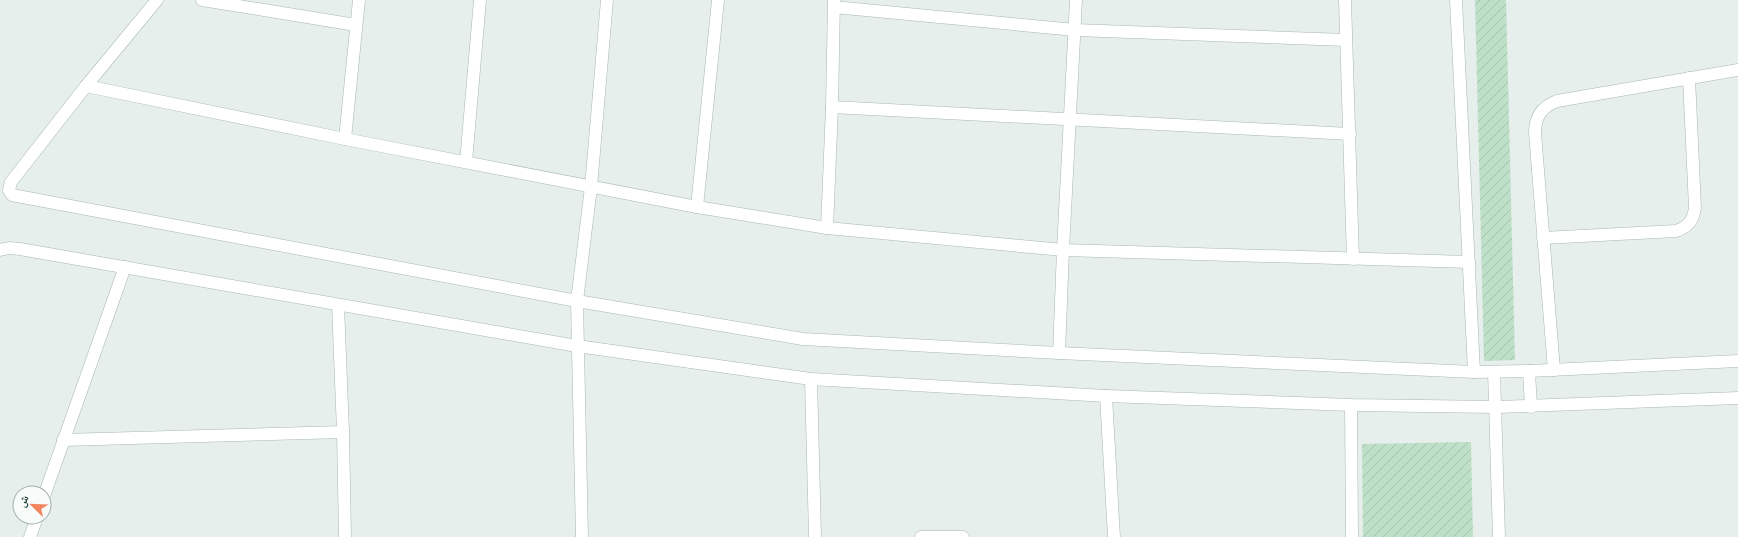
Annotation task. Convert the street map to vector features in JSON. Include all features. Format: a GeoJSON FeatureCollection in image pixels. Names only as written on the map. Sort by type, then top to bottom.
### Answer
{"type":"FeatureCollection","features":[{"type":"Feature","properties":{"kind":"street"},"geometry":{"type":"LineString","coordinates":[[157,0],[86,86],[11,182],[8,190],[12,195],[577,301],[803,339],[1059,353],[1474,372],[1554,370],[1738,361]]}},
{"type":"Feature","properties":{"kind":"street"},"geometry":{"type":"LineString","coordinates":[[202,0],[356,25]]}},
{"type":"Feature","properties":{"kind":"street"},"geometry":{"type":"LineString","coordinates":[[345,139],[356,25],[360,0]]}},
{"type":"Feature","properties":{"kind":"street"},"geometry":{"type":"LineString","coordinates":[[466,162],[480,0]]}},
{"type":"Feature","properties":{"kind":"street"},"geometry":{"type":"LineString","coordinates":[[582,537],[577,301],[591,187],[607,0]]}},
{"type":"Feature","properties":{"kind":"street"},"geometry":{"type":"LineString","coordinates":[[697,207],[718,0]]}},
{"type":"Feature","properties":{"kind":"street"},"geometry":{"type":"LineString","coordinates":[[1059,353],[1076,0]]}},
{"type":"Feature","properties":{"kind":"street"},"geometry":{"type":"LineString","coordinates":[[1345,0],[1354,258]]}},
{"type":"Feature","properties":{"kind":"street"},"geometry":{"type":"LineString","coordinates":[[1456,0],[1474,372]]}},
{"type":"Feature","properties":{"kind":"street"},"geometry":{"type":"LineString","coordinates":[[827,228],[832,107],[834,3],[1075,30],[1346,40]]}},
{"type":"Feature","properties":{"kind":"street"},"geometry":{"type":"LineString","coordinates":[[1554,370],[1535,133],[1537,118],[1541,111],[1548,104],[1557,101],[1738,70]]}},
{"type":"Feature","properties":{"kind":"street"},"geometry":{"type":"LineString","coordinates":[[1543,238],[1676,231],[1684,228],[1690,223],[1694,216],[1695,208],[1689,78]]}},
{"type":"Feature","properties":{"kind":"street"},"geometry":{"type":"LineString","coordinates":[[86,86],[591,187],[697,207],[827,228],[1063,250],[1469,262]]}},
{"type":"Feature","properties":{"kind":"street"},"geometry":{"type":"LineString","coordinates":[[832,107],[1350,134]]}},
{"type":"Feature","properties":{"kind":"street"},"geometry":{"type":"LineString","coordinates":[[0,250],[20,248],[577,346],[811,379],[1106,396],[1352,405],[1531,407],[1738,398]]}},
{"type":"Feature","properties":{"kind":"street"},"geometry":{"type":"LineString","coordinates":[[48,485],[125,267]]}},
{"type":"Feature","properties":{"kind":"street"},"geometry":{"type":"LineString","coordinates":[[338,305],[345,537]]}},
{"type":"Feature","properties":{"kind":"street"},"geometry":{"type":"LineString","coordinates":[[1529,371],[1531,407]]}},
{"type":"Feature","properties":{"kind":"street"},"geometry":{"type":"LineString","coordinates":[[1494,372],[1499,537]]}},
{"type":"Feature","properties":{"kind":"street"},"geometry":{"type":"LineString","coordinates":[[811,379],[815,537]]}},
{"type":"Feature","properties":{"kind":"street"},"geometry":{"type":"LineString","coordinates":[[1106,396],[1114,537]]}},
{"type":"Feature","properties":{"kind":"street"},"geometry":{"type":"LineString","coordinates":[[1352,405],[1352,537]]}},
{"type":"Feature","properties":{"kind":"street"},"geometry":{"type":"LineString","coordinates":[[63,440],[343,432]]}},
{"type":"Feature","properties":{"kind":"street"},"geometry":{"type":"LineString","coordinates":[[30,537],[34,525]]}},
{"type":"Feature","properties":{"kind":"street"},"geometry":{"type":"LineString","coordinates":[[921,537],[963,537]]}},
{"type":"Feature","properties":{"kind":"green space"},"geometry":{"type":"Polygon","coordinates":[[[1475,0],[1506,0],[1515,360],[1484,361],[1475,0]]]}},
{"type":"Feature","properties":{"kind":"green space"},"geometry":{"type":"Polygon","coordinates":[[[1471,442],[1473,537],[1363,537],[1362,444],[1471,442]]]}}]}
